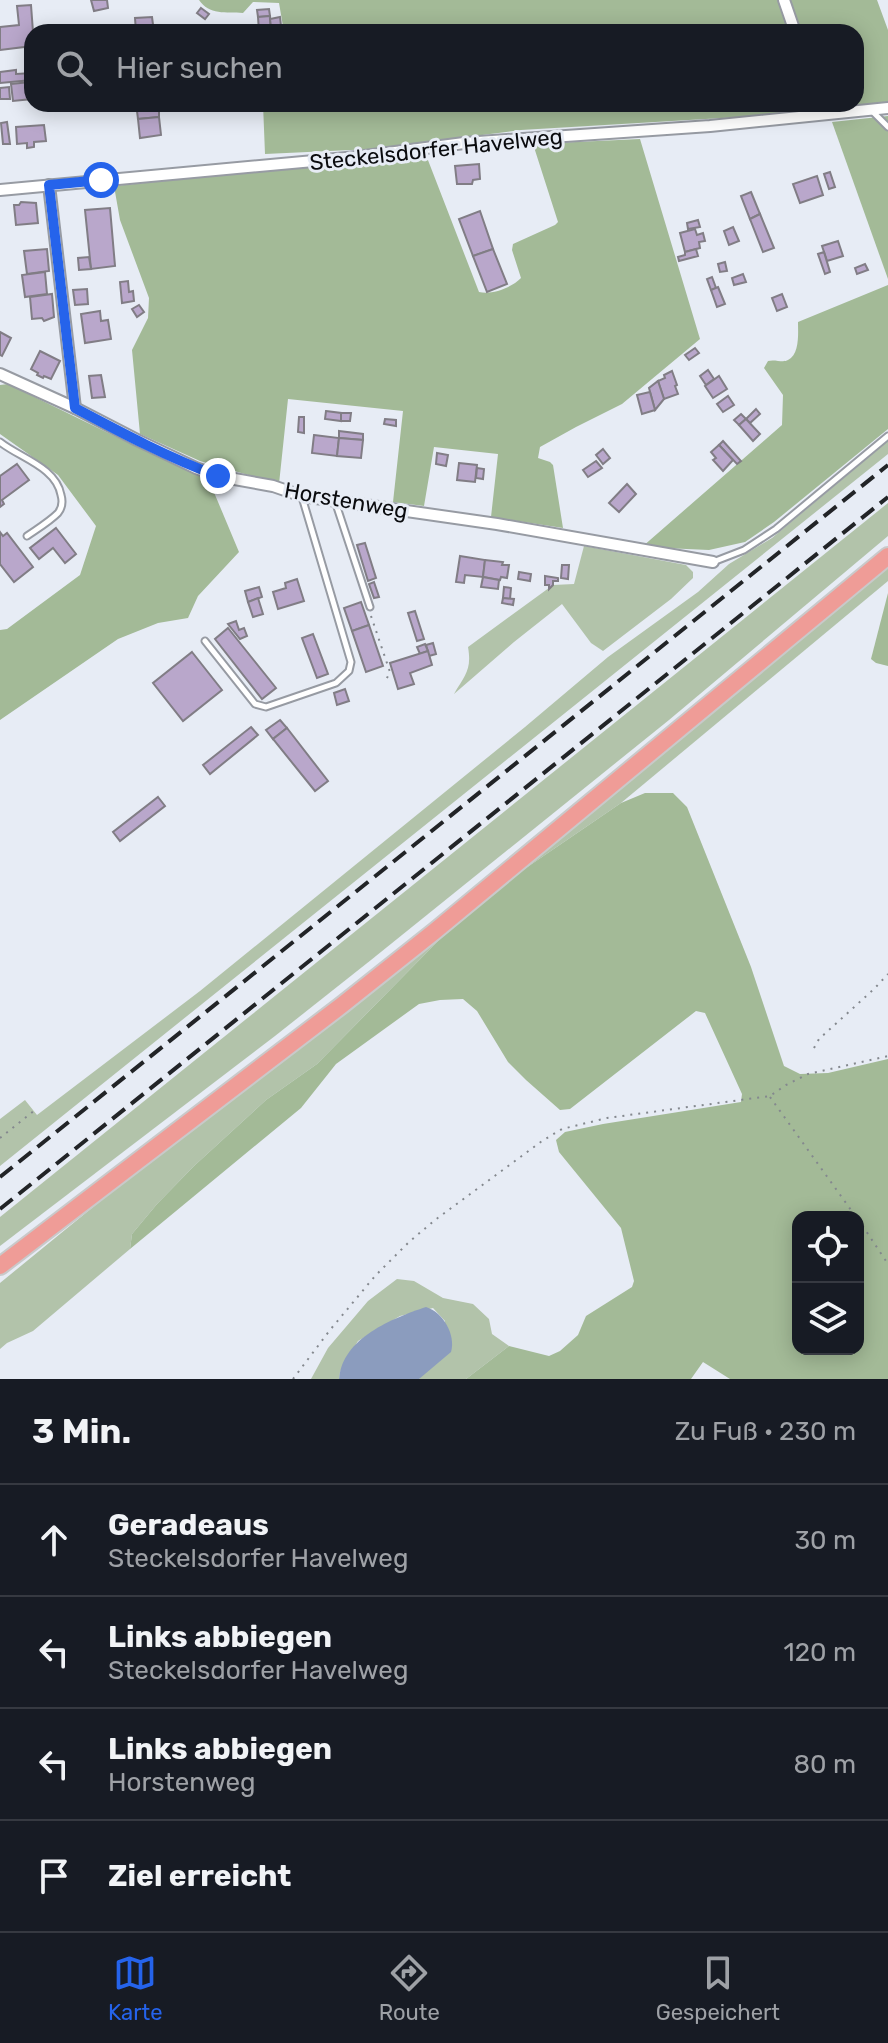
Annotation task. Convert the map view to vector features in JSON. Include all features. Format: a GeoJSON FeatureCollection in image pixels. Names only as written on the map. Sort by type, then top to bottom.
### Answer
{"type":"FeatureCollection","features":[{"type":"Feature","properties":{"kind":"main road"},"geometry":{"type":"LineString","coordinates":[[0,1266],[365,987],[888,556]]}},
{"type":"Feature","properties":{"kind":"street"},"geometry":{"type":"LineString","coordinates":[[784,0],[792,24]]}},
{"type":"Feature","properties":{"kind":"street","name":"Steckelsdorfer Havelweg"},"geometry":{"type":"LineString","coordinates":[[864,111],[888,108]]}},
{"type":"Feature","properties":{"kind":"street"},"geometry":{"type":"LineString","coordinates":[[822,112],[823,116]]}},
{"type":"Feature","properties":{"kind":"street","name":"Steckelsdorfer Havelweg"},"geometry":{"type":"LineString","coordinates":[[0,190],[357,157],[464,143],[710,126],[855,112]]}},
{"type":"Feature","properties":{"kind":"street"},"geometry":{"type":"LineString","coordinates":[[49,185],[75,408]]}},
{"type":"Feature","properties":{"kind":"street","name":"Horstenweg"},"geometry":{"type":"LineString","coordinates":[[0,374],[218,476],[273,486],[302,496],[497,524],[713,562]]}},
{"type":"Feature","properties":{"kind":"lane"},"geometry":{"type":"LineString","coordinates":[[871,110],[888,127]]}},
{"type":"Feature","properties":{"kind":"lane"},"geometry":{"type":"LineString","coordinates":[[713,562],[744,550],[776,529],[888,436]]}},
{"type":"Feature","properties":{"kind":"lane"},"geometry":{"type":"LineString","coordinates":[[0,442],[38,465],[53,478],[61,491],[60,511],[27,536]]}},
{"type":"Feature","properties":{"kind":"lane"},"geometry":{"type":"LineString","coordinates":[[205,641],[255,704],[266,707],[336,683],[349,671],[351,662],[302,496]]}},
{"type":"Feature","properties":{"kind":"lane"},"geometry":{"type":"LineString","coordinates":[[334,500],[370,607]]}},
{"type":"Feature","properties":{"kind":"path"},"geometry":{"type":"LineString","coordinates":[[370,607],[390,672],[386,680]]}},
{"type":"Feature","properties":{"kind":"path"},"geometry":{"type":"LineString","coordinates":[[814,1048],[819,1039],[888,974]]}},
{"type":"Feature","properties":{"kind":"path"},"geometry":{"type":"LineString","coordinates":[[293,1379],[366,1287],[409,1242],[562,1129],[607,1118],[770,1096],[808,1074],[888,1056]]}},
{"type":"Feature","properties":{"kind":"path"},"geometry":{"type":"LineString","coordinates":[[770,1096],[852,1211]]}},
{"type":"Feature","properties":{"kind":"path"},"geometry":{"type":"LineString","coordinates":[[0,1138],[35,1110]]}},
{"type":"Feature","properties":{"kind":"path"},"geometry":{"type":"LineString","coordinates":[[864,1228],[888,1264]]}},
{"type":"Feature","properties":{"kind":"green space"},"geometry":{"type":"Polygon","coordinates":[[[199,0],[877,0],[888,30],[888,102],[864,105],[864,24],[283,24],[279,3],[253,2],[243,13],[218,12],[199,0]]]}},
{"type":"Feature","properties":{"kind":"green space"},"geometry":{"type":"Polygon","coordinates":[[[263,112],[813,112],[521,130],[372,149],[265,154],[263,112]]]}},
{"type":"Feature","properties":{"kind":"green space"},"geometry":{"type":"Polygon","coordinates":[[[888,116],[888,279],[832,122],[888,116]]]}},
{"type":"Feature","properties":{"kind":"green space"},"geometry":{"type":"Polygon","coordinates":[[[640,139],[700,339],[622,404],[540,447],[538,458],[553,465],[563,528],[491,517],[498,454],[434,447],[424,506],[393,502],[403,411],[288,399],[279,484],[200,461],[140,434],[132,350],[148,318],[149,298],[120,220],[114,186],[426,155],[479,292],[495,292],[521,278],[513,244],[558,222],[533,144],[640,139]]]}},
{"type":"Feature","properties":{"kind":"green space"},"geometry":{"type":"Polygon","coordinates":[[[888,285],[888,429],[745,542],[709,550],[642,547],[782,425],[783,395],[764,368],[768,361],[786,361],[795,353],[798,322],[888,285]]]}},
{"type":"Feature","properties":{"kind":"green space"},"geometry":{"type":"Polygon","coordinates":[[[8,384],[208,478],[239,552],[198,596],[188,618],[158,623],[118,639],[0,720],[0,630],[7,629],[80,575],[96,526],[58,475],[0,434],[0,385],[8,384]]]}},
{"type":"Feature","properties":{"kind":"green space"},"geometry":{"type":"Polygon","coordinates":[[[888,441],[888,454],[0,1166],[0,1119],[25,1100],[37,1115],[200,991],[608,657],[698,592],[729,564],[772,538],[888,441]]]}},
{"type":"Feature","properties":{"kind":"green space"},"geometry":{"type":"Polygon","coordinates":[[[888,503],[888,536],[669,720],[275,1036],[0,1246],[0,1217],[888,503]]]}},
{"type":"Feature","properties":{"kind":"green space"},"geometry":{"type":"Polygon","coordinates":[[[584,546],[686,565],[693,572],[693,578],[671,599],[603,651],[591,643],[562,604],[454,694],[468,667],[468,647],[553,585],[574,584],[584,546]]]}},
{"type":"Feature","properties":{"kind":"green space"},"geometry":{"type":"Polygon","coordinates":[[[888,567],[888,581],[621,803],[507,881],[888,567]]]}},
{"type":"Feature","properties":{"kind":"green space"},"geometry":{"type":"Polygon","coordinates":[[[888,593],[888,666],[871,659],[888,593]]]}},
{"type":"Feature","properties":{"kind":"green space"},"geometry":{"type":"Polygon","coordinates":[[[645,793],[673,793],[687,807],[751,967],[784,1066],[800,1074],[828,1073],[888,1059],[888,1379],[730,1379],[703,1362],[691,1379],[466,1379],[509,1346],[549,1356],[560,1351],[578,1335],[586,1316],[632,1287],[634,1281],[621,1228],[559,1152],[556,1140],[565,1132],[603,1124],[741,1102],[742,1094],[705,1013],[696,1011],[570,1109],[560,1110],[508,1062],[477,1011],[463,999],[419,1004],[336,1064],[301,1108],[130,1249],[132,1234],[194,1166],[266,1100],[317,1064],[442,937],[507,881],[621,803],[645,793]]]}},
{"type":"Feature","properties":{"kind":"green space"},"geometry":{"type":"Polygon","coordinates":[[[442,937],[317,1064],[266,1100],[194,1166],[132,1234],[130,1249],[33,1331],[0,1349],[0,1283],[153,1158],[442,937]]]}},
{"type":"Feature","properties":{"kind":"green space"},"geometry":{"type":"Polygon","coordinates":[[[397,1279],[414,1281],[443,1298],[473,1304],[489,1319],[492,1334],[509,1346],[466,1379],[419,1379],[445,1321],[433,1308],[400,1316],[358,1341],[339,1379],[311,1379],[328,1348],[368,1301],[397,1279]]]}},
{"type":"Feature","properties":{"kind":"water"},"geometry":{"type":"Polygon","coordinates":[[[426,1307],[443,1319],[452,1345],[451,1352],[419,1379],[339,1379],[342,1365],[359,1341],[385,1324],[426,1307]]]}},
{"type":"Feature","properties":{"kind":"building"},"geometry":{"type":"Polygon","coordinates":[[[91,0],[107,0],[108,8],[94,11],[91,0]]]}},
{"type":"Feature","properties":{"kind":"building"},"geometry":{"type":"Polygon","coordinates":[[[31,5],[32,24],[24,24],[24,47],[0,50],[0,27],[19,25],[17,6],[31,5]]]}},
{"type":"Feature","properties":{"kind":"building"},"geometry":{"type":"Polygon","coordinates":[[[201,8],[209,14],[205,19],[197,13],[201,8]]]}},
{"type":"Feature","properties":{"kind":"building"},"geometry":{"type":"Polygon","coordinates":[[[269,9],[270,16],[258,17],[257,10],[269,9]]]}},
{"type":"Feature","properties":{"kind":"building"},"geometry":{"type":"Polygon","coordinates":[[[270,16],[270,24],[258,24],[258,17],[270,16]]]}},
{"type":"Feature","properties":{"kind":"building"},"geometry":{"type":"Polygon","coordinates":[[[152,17],[153,24],[135,24],[135,18],[152,17]]]}},
{"type":"Feature","properties":{"kind":"building"},"geometry":{"type":"Polygon","coordinates":[[[280,17],[281,24],[271,24],[270,19],[280,17]]]}},
{"type":"Feature","properties":{"kind":"building"},"geometry":{"type":"Polygon","coordinates":[[[16,70],[16,74],[24,74],[24,81],[0,83],[0,72],[16,70]]]}},
{"type":"Feature","properties":{"kind":"building"},"geometry":{"type":"Polygon","coordinates":[[[24,83],[24,100],[13,101],[11,84],[24,83]]]}},
{"type":"Feature","properties":{"kind":"building"},"geometry":{"type":"Polygon","coordinates":[[[9,87],[10,99],[0,99],[0,88],[9,87]]]}},
{"type":"Feature","properties":{"kind":"building"},"geometry":{"type":"Polygon","coordinates":[[[137,112],[159,112],[159,117],[138,119],[137,112]]]}},
{"type":"Feature","properties":{"kind":"building"},"geometry":{"type":"Polygon","coordinates":[[[159,117],[161,135],[140,138],[138,119],[159,117]]]}},
{"type":"Feature","properties":{"kind":"building"},"geometry":{"type":"Polygon","coordinates":[[[7,122],[10,144],[3,144],[1,123],[7,122]]]}},
{"type":"Feature","properties":{"kind":"building"},"geometry":{"type":"Polygon","coordinates":[[[44,125],[46,141],[34,142],[34,147],[27,148],[27,143],[17,144],[16,127],[44,125]]]}},
{"type":"Feature","properties":{"kind":"building"},"geometry":{"type":"Polygon","coordinates":[[[479,164],[480,179],[473,180],[472,184],[457,184],[455,166],[479,164]]]}},
{"type":"Feature","properties":{"kind":"building"},"geometry":{"type":"Polygon","coordinates":[[[830,172],[835,187],[829,189],[824,174],[830,172]]]}},
{"type":"Feature","properties":{"kind":"building"},"geometry":{"type":"Polygon","coordinates":[[[817,176],[823,195],[800,203],[793,184],[817,176]]]}},
{"type":"Feature","properties":{"kind":"building"},"geometry":{"type":"Polygon","coordinates":[[[751,192],[760,214],[750,219],[741,196],[751,192]]]}},
{"type":"Feature","properties":{"kind":"building"},"geometry":{"type":"Polygon","coordinates":[[[36,203],[38,223],[16,225],[14,205],[36,203]]]}},
{"type":"Feature","properties":{"kind":"building"},"geometry":{"type":"Polygon","coordinates":[[[110,208],[115,266],[91,269],[85,210],[110,208]]]}},
{"type":"Feature","properties":{"kind":"building"},"geometry":{"type":"Polygon","coordinates":[[[480,211],[493,249],[473,256],[459,219],[480,211]]]}},
{"type":"Feature","properties":{"kind":"building"},"geometry":{"type":"Polygon","coordinates":[[[760,214],[774,248],[763,252],[750,219],[760,214]]]}},
{"type":"Feature","properties":{"kind":"building"},"geometry":{"type":"Polygon","coordinates":[[[698,220],[700,227],[688,229],[687,223],[698,220]]]}},
{"type":"Feature","properties":{"kind":"building"},"geometry":{"type":"Polygon","coordinates":[[[733,227],[739,241],[729,245],[724,231],[733,227]]]}},
{"type":"Feature","properties":{"kind":"building"},"geometry":{"type":"Polygon","coordinates":[[[695,229],[697,235],[703,233],[705,241],[699,242],[700,248],[685,252],[680,233],[695,229]]]}},
{"type":"Feature","properties":{"kind":"building"},"geometry":{"type":"Polygon","coordinates":[[[838,241],[843,256],[827,261],[822,246],[838,241]]]}},
{"type":"Feature","properties":{"kind":"building"},"geometry":{"type":"Polygon","coordinates":[[[47,249],[49,271],[27,274],[24,251],[47,249]]]}},
{"type":"Feature","properties":{"kind":"building"},"geometry":{"type":"Polygon","coordinates":[[[493,249],[507,284],[487,292],[473,256],[493,249]]]}},
{"type":"Feature","properties":{"kind":"building"},"geometry":{"type":"Polygon","coordinates":[[[696,249],[698,256],[679,261],[678,257],[685,255],[685,252],[696,249]]]}},
{"type":"Feature","properties":{"kind":"building"},"geometry":{"type":"Polygon","coordinates":[[[824,252],[830,272],[825,274],[818,254],[824,252]]]}},
{"type":"Feature","properties":{"kind":"building"},"geometry":{"type":"Polygon","coordinates":[[[89,257],[91,269],[79,270],[78,258],[89,257]]]}},
{"type":"Feature","properties":{"kind":"building"},"geometry":{"type":"Polygon","coordinates":[[[725,262],[727,271],[720,272],[718,264],[725,262]]]}},
{"type":"Feature","properties":{"kind":"building"},"geometry":{"type":"Polygon","coordinates":[[[865,264],[868,270],[857,274],[855,268],[865,264]]]}},
{"type":"Feature","properties":{"kind":"building"},"geometry":{"type":"Polygon","coordinates":[[[45,272],[47,294],[25,297],[22,275],[45,272]]]}},
{"type":"Feature","properties":{"kind":"building"},"geometry":{"type":"Polygon","coordinates":[[[743,274],[746,282],[734,285],[732,278],[743,274]]]}},
{"type":"Feature","properties":{"kind":"building"},"geometry":{"type":"Polygon","coordinates":[[[712,277],[716,288],[711,290],[707,279],[712,277]]]}},
{"type":"Feature","properties":{"kind":"building"},"geometry":{"type":"Polygon","coordinates":[[[128,281],[134,301],[122,303],[120,282],[128,281]]]}},
{"type":"Feature","properties":{"kind":"building"},"geometry":{"type":"Polygon","coordinates":[[[718,287],[725,304],[717,307],[711,290],[718,287]]]}},
{"type":"Feature","properties":{"kind":"building"},"geometry":{"type":"Polygon","coordinates":[[[87,289],[88,304],[75,305],[73,290],[87,289]]]}},
{"type":"Feature","properties":{"kind":"building"},"geometry":{"type":"Polygon","coordinates":[[[52,294],[54,317],[44,321],[42,318],[32,319],[30,297],[52,294]]]}},
{"type":"Feature","properties":{"kind":"building"},"geometry":{"type":"Polygon","coordinates":[[[782,294],[787,307],[777,311],[772,298],[782,294]]]}},
{"type":"Feature","properties":{"kind":"building"},"geometry":{"type":"Polygon","coordinates":[[[139,305],[144,312],[137,317],[132,309],[139,305]]]}},
{"type":"Feature","properties":{"kind":"building"},"geometry":{"type":"Polygon","coordinates":[[[100,311],[101,321],[108,320],[111,339],[85,343],[81,314],[100,311]]]}},
{"type":"Feature","properties":{"kind":"building"},"geometry":{"type":"Polygon","coordinates":[[[0,332],[11,338],[2,356],[0,355],[0,332]]]}},
{"type":"Feature","properties":{"kind":"building"},"geometry":{"type":"Polygon","coordinates":[[[695,348],[699,353],[689,360],[685,355],[695,348]]]}},
{"type":"Feature","properties":{"kind":"building"},"geometry":{"type":"Polygon","coordinates":[[[40,351],[60,361],[51,379],[37,375],[31,369],[40,351]]]}},
{"type":"Feature","properties":{"kind":"building"},"geometry":{"type":"Polygon","coordinates":[[[708,370],[714,379],[706,385],[700,376],[708,370]]]}},
{"type":"Feature","properties":{"kind":"building"},"geometry":{"type":"Polygon","coordinates":[[[672,371],[678,394],[664,399],[658,381],[672,371]]]}},
{"type":"Feature","properties":{"kind":"building"},"geometry":{"type":"Polygon","coordinates":[[[101,375],[105,397],[92,398],[89,376],[101,375]]]}},
{"type":"Feature","properties":{"kind":"building"},"geometry":{"type":"Polygon","coordinates":[[[719,376],[727,389],[713,398],[705,386],[719,376]]]}},
{"type":"Feature","properties":{"kind":"building"},"geometry":{"type":"Polygon","coordinates":[[[658,381],[664,399],[655,410],[649,388],[658,381]]]}},
{"type":"Feature","properties":{"kind":"building"},"geometry":{"type":"Polygon","coordinates":[[[650,392],[655,410],[642,414],[637,395],[650,392]]]}},
{"type":"Feature","properties":{"kind":"building"},"geometry":{"type":"Polygon","coordinates":[[[728,396],[734,405],[723,412],[717,404],[728,396]]]}},
{"type":"Feature","properties":{"kind":"building"},"geometry":{"type":"Polygon","coordinates":[[[756,409],[760,414],[750,423],[746,419],[756,409]]]}},
{"type":"Feature","properties":{"kind":"building"},"geometry":{"type":"Polygon","coordinates":[[[326,411],[341,413],[341,421],[325,419],[326,411]]]}},
{"type":"Feature","properties":{"kind":"building"},"geometry":{"type":"Polygon","coordinates":[[[341,413],[351,413],[350,421],[341,421],[341,413]]]}},
{"type":"Feature","properties":{"kind":"building"},"geometry":{"type":"Polygon","coordinates":[[[741,414],[746,419],[739,425],[734,420],[741,414]]]}},
{"type":"Feature","properties":{"kind":"building"},"geometry":{"type":"Polygon","coordinates":[[[299,417],[304,417],[304,433],[298,432],[299,417]]]}},
{"type":"Feature","properties":{"kind":"building"},"geometry":{"type":"Polygon","coordinates":[[[385,419],[396,420],[396,426],[384,424],[385,419]]]}},
{"type":"Feature","properties":{"kind":"building"},"geometry":{"type":"Polygon","coordinates":[[[746,419],[760,434],[753,441],[739,425],[746,419]]]}},
{"type":"Feature","properties":{"kind":"building"},"geometry":{"type":"Polygon","coordinates":[[[339,431],[363,434],[363,440],[339,438],[339,431]]]}},
{"type":"Feature","properties":{"kind":"building"},"geometry":{"type":"Polygon","coordinates":[[[314,435],[339,438],[337,456],[312,453],[314,435]]]}},
{"type":"Feature","properties":{"kind":"building"},"geometry":{"type":"Polygon","coordinates":[[[339,438],[363,440],[361,458],[337,456],[339,438]]]}},
{"type":"Feature","properties":{"kind":"building"},"geometry":{"type":"Polygon","coordinates":[[[723,441],[741,461],[737,464],[719,445],[723,441]]]}},
{"type":"Feature","properties":{"kind":"building"},"geometry":{"type":"Polygon","coordinates":[[[719,445],[733,460],[723,471],[713,460],[716,458],[711,452],[719,445]]]}},
{"type":"Feature","properties":{"kind":"building"},"geometry":{"type":"Polygon","coordinates":[[[603,449],[610,458],[603,464],[596,455],[603,449]]]}},
{"type":"Feature","properties":{"kind":"building"},"geometry":{"type":"Polygon","coordinates":[[[437,453],[448,455],[446,466],[436,464],[437,453]]]}},
{"type":"Feature","properties":{"kind":"building"},"geometry":{"type":"Polygon","coordinates":[[[596,461],[602,468],[588,477],[583,470],[596,461]]]}},
{"type":"Feature","properties":{"kind":"building"},"geometry":{"type":"Polygon","coordinates":[[[459,463],[477,465],[475,482],[457,480],[459,463]]]}},
{"type":"Feature","properties":{"kind":"building"},"geometry":{"type":"Polygon","coordinates":[[[17,464],[29,480],[2,500],[4,504],[0,507],[0,476],[17,464]]]}},
{"type":"Feature","properties":{"kind":"building"},"geometry":{"type":"Polygon","coordinates":[[[477,468],[484,469],[483,479],[476,478],[477,468]]]}},
{"type":"Feature","properties":{"kind":"building"},"geometry":{"type":"Polygon","coordinates":[[[627,484],[636,494],[619,512],[609,503],[627,484]]]}},
{"type":"Feature","properties":{"kind":"building"},"geometry":{"type":"Polygon","coordinates":[[[56,528],[76,554],[65,563],[53,548],[39,559],[30,548],[56,528]]]}},
{"type":"Feature","properties":{"kind":"building"},"geometry":{"type":"Polygon","coordinates":[[[0,532],[3,536],[7,533],[33,567],[14,582],[0,564],[0,532]]]}},
{"type":"Feature","properties":{"kind":"building"},"geometry":{"type":"Polygon","coordinates":[[[365,543],[376,578],[368,581],[357,545],[365,543]]]}},
{"type":"Feature","properties":{"kind":"building"},"geometry":{"type":"Polygon","coordinates":[[[460,556],[485,560],[483,577],[465,575],[464,583],[456,582],[460,556]]]}},
{"type":"Feature","properties":{"kind":"building"},"geometry":{"type":"Polygon","coordinates":[[[485,560],[509,565],[507,578],[483,577],[485,560]]]}},
{"type":"Feature","properties":{"kind":"building"},"geometry":{"type":"Polygon","coordinates":[[[562,565],[569,565],[568,579],[561,578],[562,565]]]}},
{"type":"Feature","properties":{"kind":"building"},"geometry":{"type":"Polygon","coordinates":[[[519,572],[531,574],[530,581],[518,579],[519,572]]]}},
{"type":"Feature","properties":{"kind":"building"},"geometry":{"type":"Polygon","coordinates":[[[545,576],[558,578],[558,581],[553,581],[549,589],[549,585],[545,585],[545,576]]]}},
{"type":"Feature","properties":{"kind":"building"},"geometry":{"type":"Polygon","coordinates":[[[483,577],[499,580],[498,589],[481,587],[483,577]]]}},
{"type":"Feature","properties":{"kind":"building"},"geometry":{"type":"Polygon","coordinates":[[[297,579],[304,601],[278,609],[273,592],[286,588],[285,583],[297,579]]]}},
{"type":"Feature","properties":{"kind":"building"},"geometry":{"type":"Polygon","coordinates":[[[374,582],[379,597],[374,598],[369,584],[374,582]]]}},
{"type":"Feature","properties":{"kind":"building"},"geometry":{"type":"Polygon","coordinates":[[[259,587],[262,597],[248,602],[245,591],[259,587]]]}},
{"type":"Feature","properties":{"kind":"building"},"geometry":{"type":"Polygon","coordinates":[[[504,587],[511,588],[510,599],[503,598],[504,587]]]}},
{"type":"Feature","properties":{"kind":"building"},"geometry":{"type":"Polygon","coordinates":[[[258,598],[263,614],[253,617],[248,602],[258,598]]]}},
{"type":"Feature","properties":{"kind":"building"},"geometry":{"type":"Polygon","coordinates":[[[503,598],[514,599],[513,605],[502,603],[503,598]]]}},
{"type":"Feature","properties":{"kind":"building"},"geometry":{"type":"Polygon","coordinates":[[[361,602],[369,625],[352,631],[344,608],[361,602]]]}},
{"type":"Feature","properties":{"kind":"building"},"geometry":{"type":"Polygon","coordinates":[[[415,611],[424,639],[417,641],[408,613],[415,611]]]}},
{"type":"Feature","properties":{"kind":"building"},"geometry":{"type":"Polygon","coordinates":[[[236,621],[239,630],[244,628],[247,636],[240,639],[228,624],[236,621]]]}},
{"type":"Feature","properties":{"kind":"building"},"geometry":{"type":"Polygon","coordinates":[[[369,625],[383,666],[366,672],[352,631],[369,625]]]}},
{"type":"Feature","properties":{"kind":"building"},"geometry":{"type":"Polygon","coordinates":[[[228,628],[276,688],[262,699],[215,639],[228,628]]]}},
{"type":"Feature","properties":{"kind":"building"},"geometry":{"type":"Polygon","coordinates":[[[313,634],[328,674],[317,678],[302,638],[313,634]]]}},
{"type":"Feature","properties":{"kind":"building"},"geometry":{"type":"Polygon","coordinates":[[[433,643],[436,654],[429,656],[426,645],[433,643]]]}},
{"type":"Feature","properties":{"kind":"building"},"geometry":{"type":"Polygon","coordinates":[[[425,644],[428,651],[420,654],[417,647],[425,644]]]}},
{"type":"Feature","properties":{"kind":"building"},"geometry":{"type":"Polygon","coordinates":[[[428,651],[432,665],[410,673],[414,684],[398,689],[390,663],[428,651]]]}},
{"type":"Feature","properties":{"kind":"building"},"geometry":{"type":"Polygon","coordinates":[[[192,652],[222,690],[183,721],[153,683],[192,652]]]}},
{"type":"Feature","properties":{"kind":"building"},"geometry":{"type":"Polygon","coordinates":[[[345,689],[349,701],[337,705],[334,693],[345,689]]]}},
{"type":"Feature","properties":{"kind":"building"},"geometry":{"type":"Polygon","coordinates":[[[280,720],[287,728],[273,739],[266,730],[280,720]]]}},
{"type":"Feature","properties":{"kind":"building"},"geometry":{"type":"Polygon","coordinates":[[[251,727],[258,735],[210,774],[203,765],[251,727]]]}},
{"type":"Feature","properties":{"kind":"building"},"geometry":{"type":"Polygon","coordinates":[[[287,728],[328,781],[315,791],[273,739],[287,728]]]}},
{"type":"Feature","properties":{"kind":"building"},"geometry":{"type":"Polygon","coordinates":[[[158,797],[165,806],[120,841],[113,832],[158,797]]]}},
{"type":"Feature","properties":{"kind":"railway"},"geometry":{"type":"LineString","coordinates":[[0,1177],[888,465]]}},
{"type":"Feature","properties":{"kind":"railway"},"geometry":{"type":"LineString","coordinates":[[0,1209],[888,497]]}},
{"type":"Feature","properties":{"kind":"route"},"geometry":{"type":"LineString","coordinates":[[101,180],[49,185],[75,408],[218,476]]}}]}
